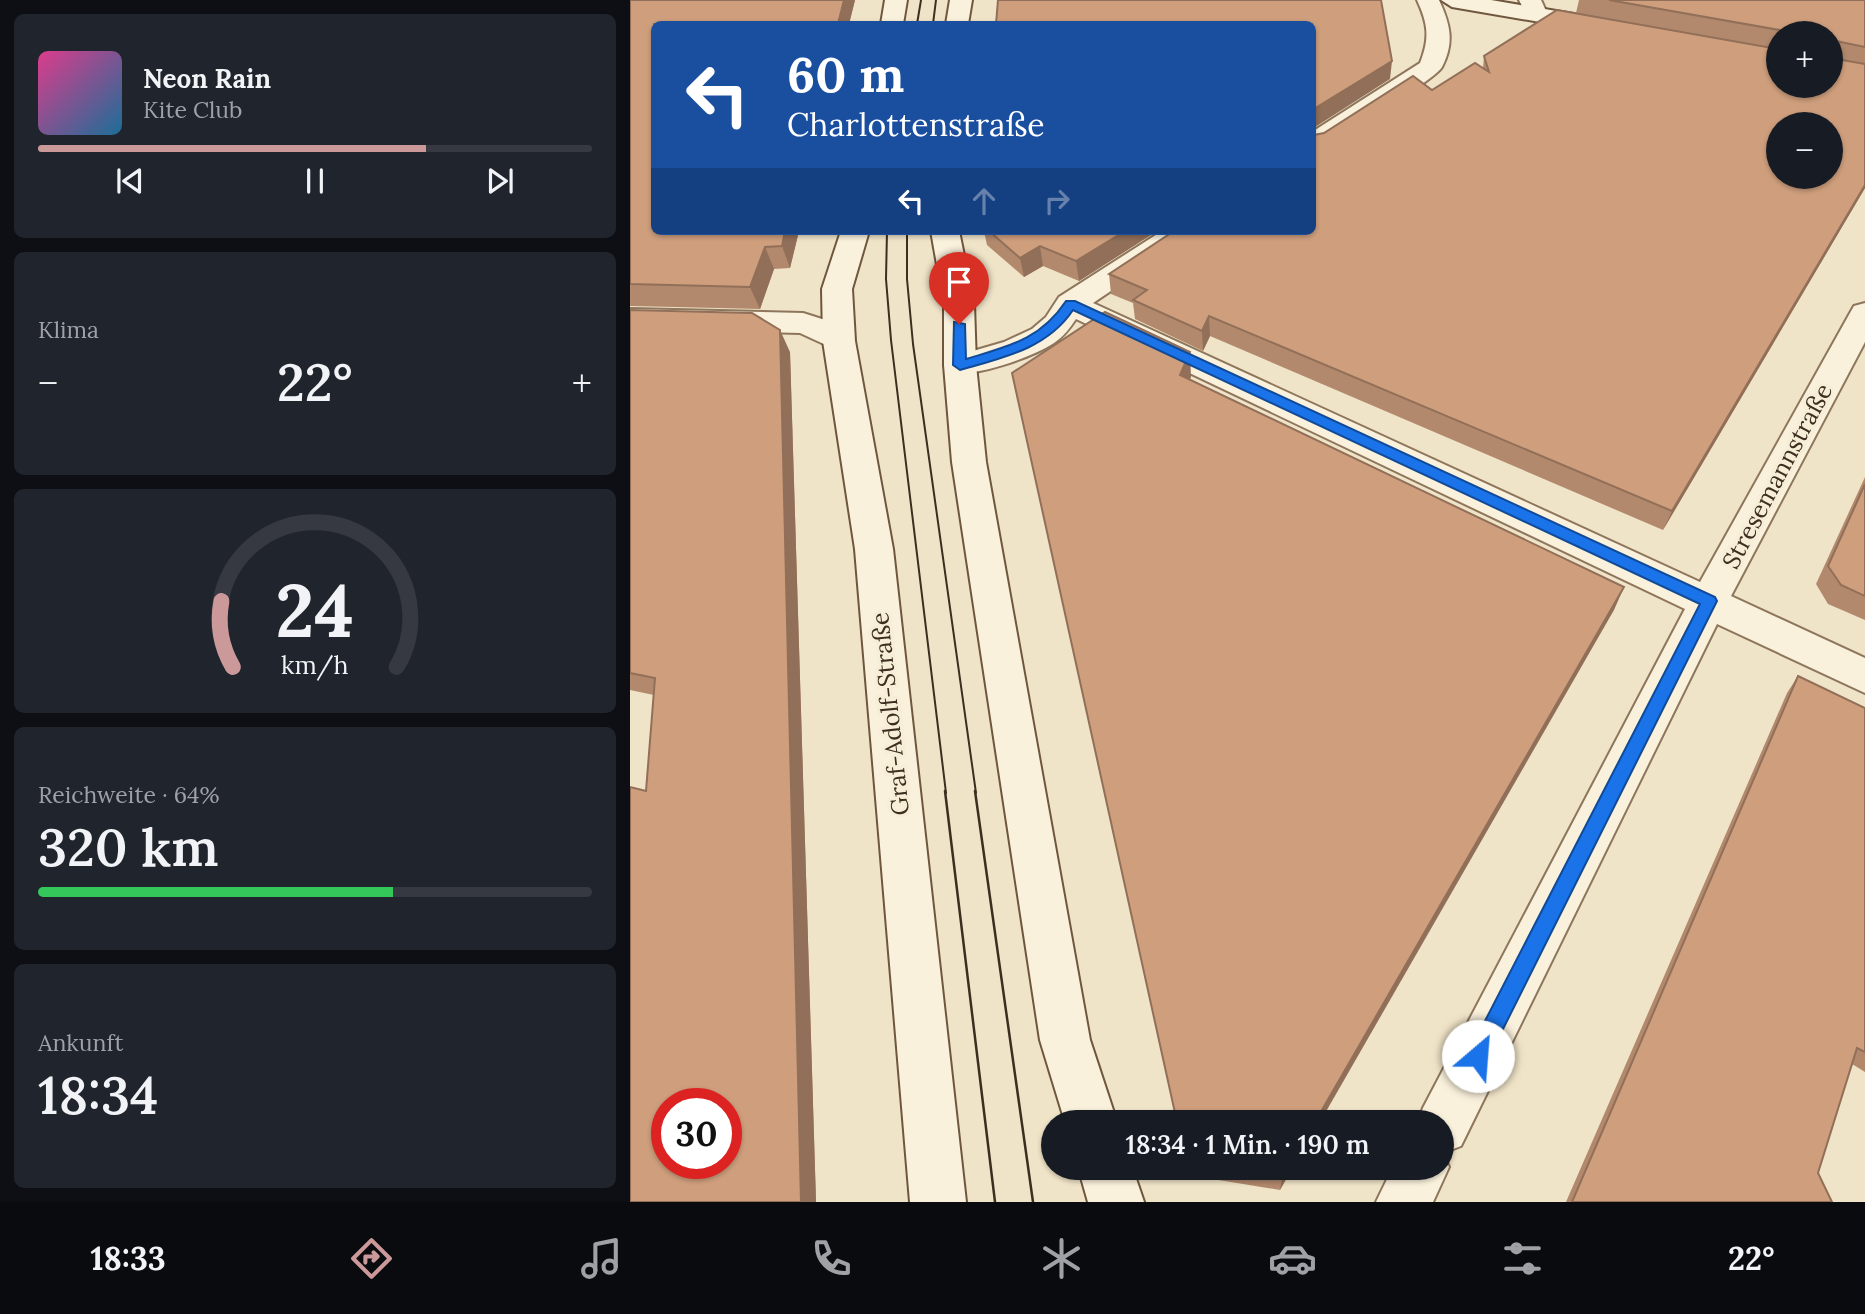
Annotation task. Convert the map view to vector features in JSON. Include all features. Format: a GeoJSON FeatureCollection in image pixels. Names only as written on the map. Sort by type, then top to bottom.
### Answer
{"type":"FeatureCollection","features":[{"type":"Feature","properties":{"kind":"street"},"geometry":{"type":"LineString","coordinates":[[893,21],[897,0]]}},
{"type":"Feature","properties":{"kind":"street"},"geometry":{"type":"LineString","coordinates":[[958,21],[961,0]]}},
{"type":"Feature","properties":{"kind":"street"},"geometry":{"type":"LineString","coordinates":[[1316,141],[1430,67],[1439,44],[1439,24],[1427,0]]}},
{"type":"Feature","properties":{"kind":"street"},"geometry":{"type":"LineString","coordinates":[[1452,0],[1533,7],[1617,29]]}},
{"type":"Feature","properties":{"kind":"street","name":"Graf-Adolf-Straße"},"geometry":{"type":"LineString","coordinates":[[854,235],[837,289],[839,341],[874,549],[939,1202]]}},
{"type":"Feature","properties":{"kind":"street"},"geometry":{"type":"LineString","coordinates":[[946,235],[959,304],[960,365],[969,462],[1065,1040],[1087,1110]]}},
{"type":"Feature","properties":{"kind":"street"},"geometry":{"type":"LineString","coordinates":[[960,365],[1015,349],[1043,336],[1057,324],[1070,304],[1175,235]]}},
{"type":"Feature","properties":{"kind":"street"},"geometry":{"type":"LineString","coordinates":[[1070,304],[1865,676]]}},
{"type":"Feature","properties":{"kind":"street","name":"Stresemannstraße"},"geometry":{"type":"LineString","coordinates":[[1451,1110],[1709,601],[1865,313]]}},
{"type":"Feature","properties":{"kind":"street"},"geometry":{"type":"LineString","coordinates":[[630,319],[803,323],[830,332],[839,341]]}},
{"type":"Feature","properties":{"kind":"street"},"geometry":{"type":"LineString","coordinates":[[1109,1180],[1116,1202]]}},
{"type":"Feature","properties":{"kind":"street"},"geometry":{"type":"LineString","coordinates":[[1404,1202],[1415,1180]]}},
{"type":"Feature","properties":{"kind":"building"},"geometry":{"type":"Polygon","coordinates":[[[630,0],[844,0],[839,21],[651,21],[651,235],[784,235],[782,246],[765,247],[750,287],[630,284],[630,0]]]}},
{"type":"Feature","properties":{"kind":"building"},"geometry":{"type":"Polygon","coordinates":[[[998,0],[1381,0],[1392,61],[1316,108],[1316,21],[996,21],[998,0]]]}},
{"type":"Feature","properties":{"kind":"building"},"geometry":{"type":"Polygon","coordinates":[[[1609,0],[1865,0],[1865,47],[1843,42],[1843,21],[1766,21],[1766,28],[1609,0]]]}},
{"type":"Feature","properties":{"kind":"building"},"geometry":{"type":"Polygon","coordinates":[[[1557,10],[1766,47],[1766,98],[1843,98],[1843,60],[1865,64],[1865,185],[1672,511],[1209,316],[1202,331],[1133,300],[1147,290],[1109,274],[1168,235],[1316,235],[1316,134],[1324,133],[1413,76],[1432,90],[1475,63],[1489,72],[1484,56],[1557,10]]]}},
{"type":"Feature","properties":{"kind":"building"},"geometry":{"type":"Polygon","coordinates":[[[994,235],[1118,235],[1076,261],[1040,246],[1020,258],[994,235]]]}},
{"type":"Feature","properties":{"kind":"building"},"geometry":{"type":"Polygon","coordinates":[[[630,310],[752,313],[780,330],[801,1202],[630,1202],[630,787],[646,791],[655,678],[630,673],[630,310]]]}},
{"type":"Feature","properties":{"kind":"building"},"geometry":{"type":"Polygon","coordinates":[[[1105,312],[1190,352],[1180,375],[1624,587],[1322,1110],[1174,1110],[1012,373],[1105,312]]]}},
{"type":"Feature","properties":{"kind":"building"},"geometry":{"type":"Polygon","coordinates":[[[1865,484],[1865,596],[1841,585],[1828,566],[1865,484]]]}},
{"type":"Feature","properties":{"kind":"building"},"geometry":{"type":"Polygon","coordinates":[[[1798,676],[1865,708],[1865,1052],[1857,1048],[1818,1173],[1832,1202],[1572,1202],[1798,676]]]}},
{"type":"Feature","properties":{"kind":"tram line"},"geometry":{"type":"LineString","coordinates":[[918,21],[921,0]]}},
{"type":"Feature","properties":{"kind":"tram line"},"geometry":{"type":"LineString","coordinates":[[933,21],[936,0]]}},
{"type":"Feature","properties":{"kind":"tram line"},"geometry":{"type":"LineString","coordinates":[[887,235],[886,279],[891,340],[946,793]]}},
{"type":"Feature","properties":{"kind":"tram line"},"geometry":{"type":"LineString","coordinates":[[907,235],[907,279],[913,344],[976,793]]}},
{"type":"Feature","properties":{"kind":"tram line"},"geometry":{"type":"LineString","coordinates":[[945,791],[995,1202]]}},
{"type":"Feature","properties":{"kind":"tram line"},"geometry":{"type":"LineString","coordinates":[[975,791],[1033,1202]]}},
{"type":"Feature","properties":{"kind":"route"},"geometry":{"type":"LineString","coordinates":[[959,324],[960,365],[1015,349],[1043,336],[1057,324],[1070,304],[1709,601],[1478,1056]]}}]}
